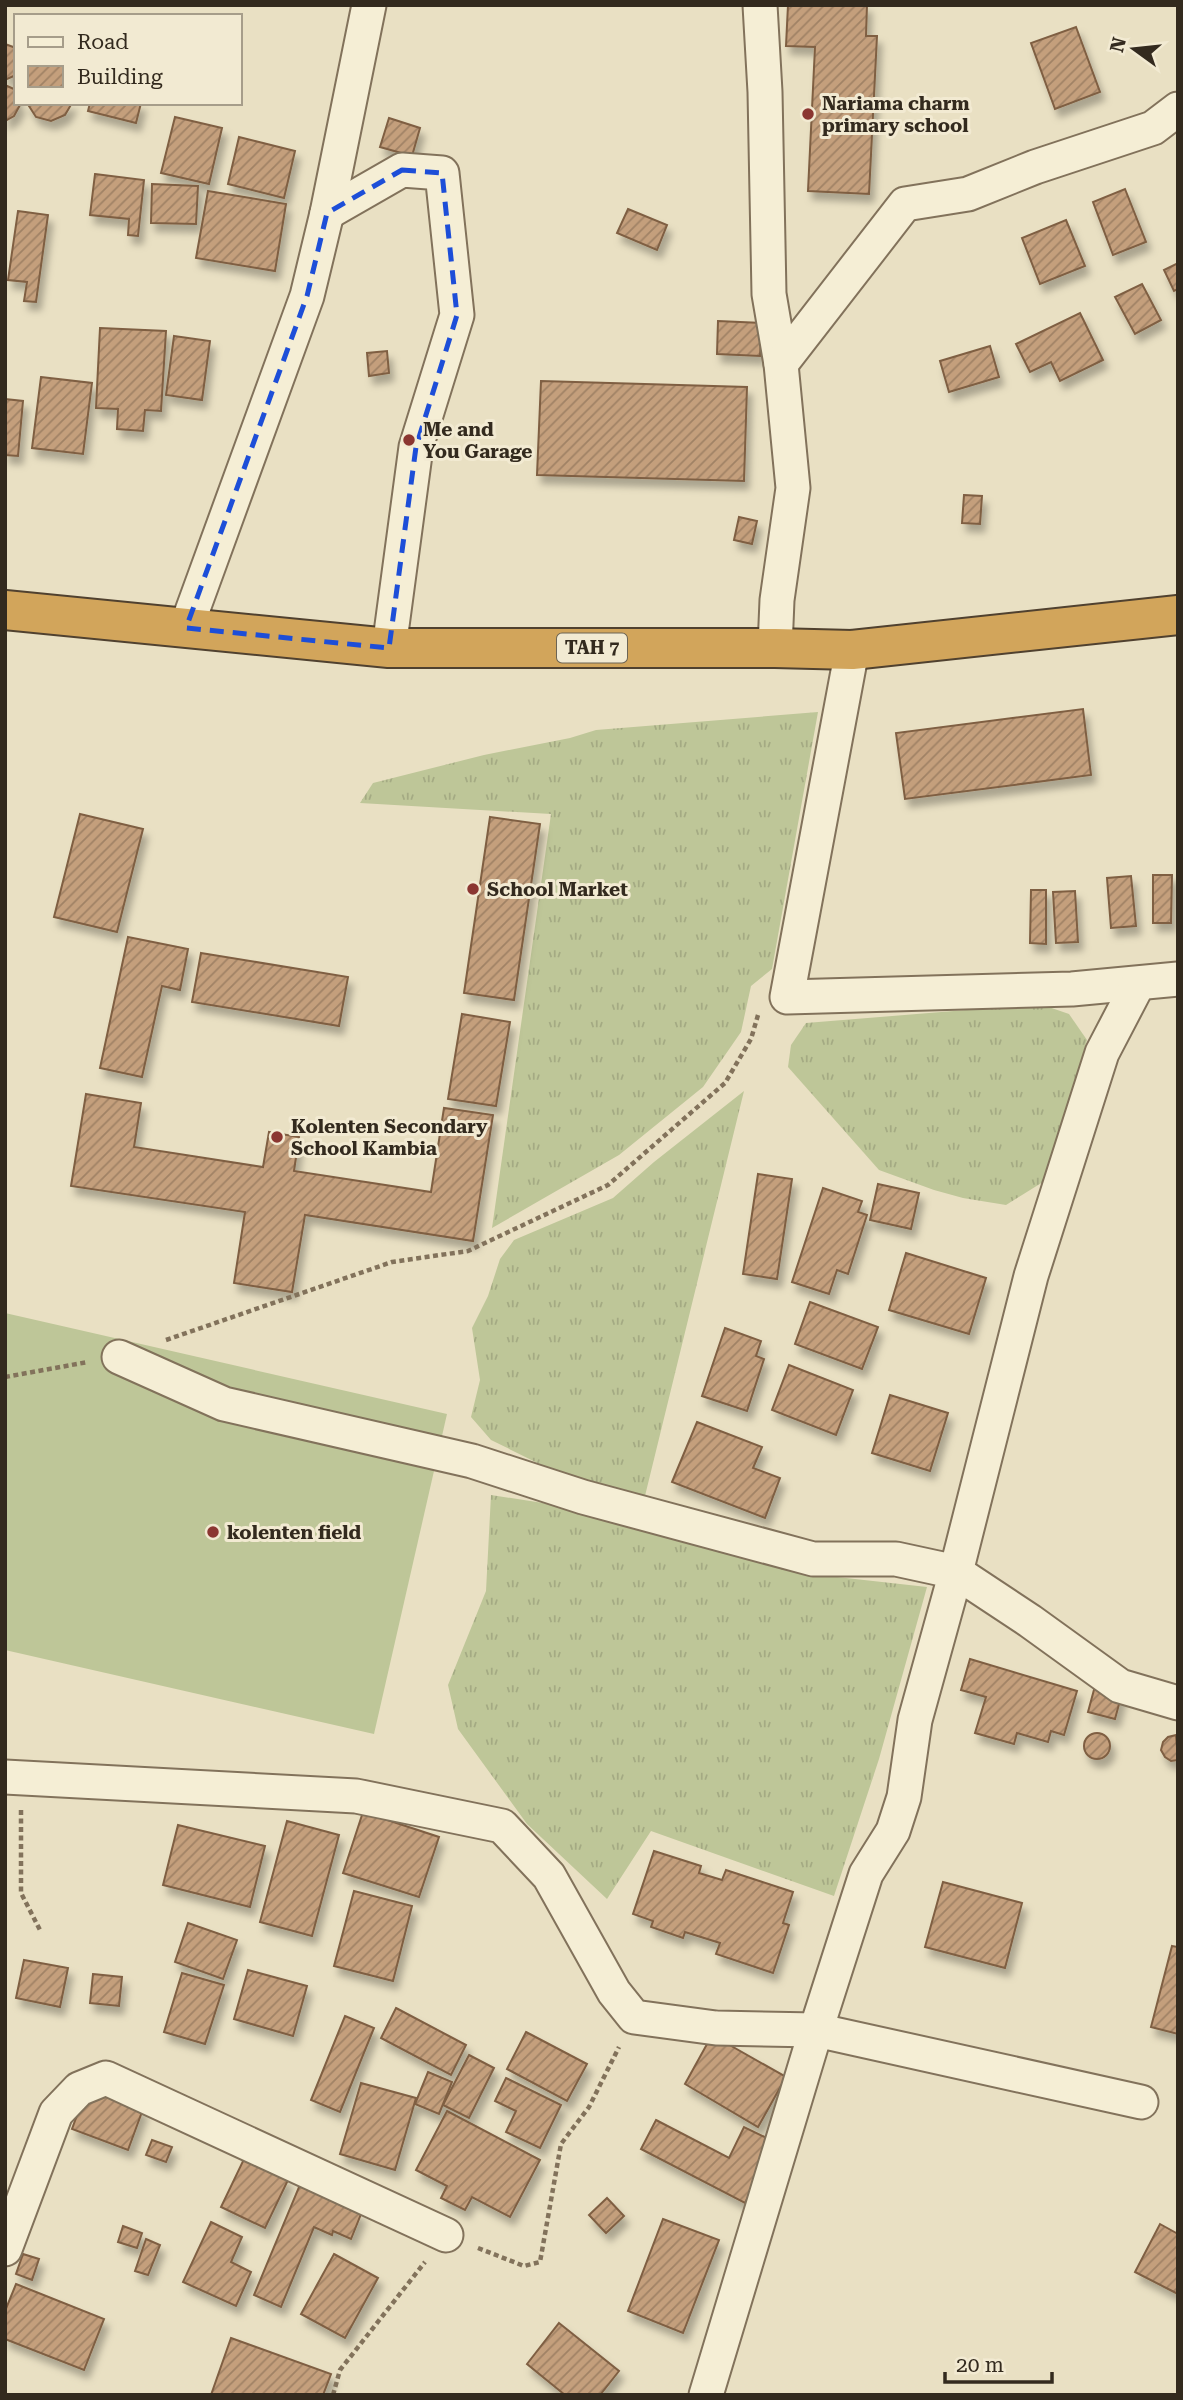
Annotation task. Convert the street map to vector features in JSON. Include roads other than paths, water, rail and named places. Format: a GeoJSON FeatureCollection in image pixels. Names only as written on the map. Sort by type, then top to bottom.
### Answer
{"type":"FeatureCollection","features":[{"type":"Feature","properties":{"kind":"highway","name":"TAH 7"},"geometry":{"type":"LineString","coordinates":[[5,610],[389,648],[852,650],[1178,615]]}},
{"type":"Feature","properties":{"kind":"street"},"geometry":{"type":"LineString","coordinates":[[186,628],[307,296],[327,213],[369,5]]}},
{"type":"Feature","properties":{"kind":"street"},"geometry":{"type":"LineString","coordinates":[[760,5],[765,92],[769,294],[781,364],[793,488],[777,600],[775,648]]}},
{"type":"Feature","properties":{"kind":"street"},"geometry":{"type":"LineString","coordinates":[[781,364],[905,204],[968,194],[1035,167],[1153,128],[1178,109]]}},
{"type":"Feature","properties":{"kind":"street"},"geometry":{"type":"LineString","coordinates":[[327,213],[402,170],[442,173],[457,315],[416,447],[389,648]]}},
{"type":"Feature","properties":{"kind":"street"},"geometry":{"type":"LineString","coordinates":[[852,650],[787,997],[1072,989],[1138,985],[1178,979]]}},
{"type":"Feature","properties":{"kind":"street"},"geometry":{"type":"LineString","coordinates":[[706,2395],[866,1874],[893,1831],[904,1797],[915,1720],[1035,1263],[1102,1053],[1138,985]]}},
{"type":"Feature","properties":{"kind":"street"},"geometry":{"type":"LineString","coordinates":[[118,1357],[224,1404],[472,1461],[583,1497],[813,1559],[896,1559],[956,1572],[1030,1620],[1119,1686],[1178,1703]]}},
{"type":"Feature","properties":{"kind":"street"},"geometry":{"type":"LineString","coordinates":[[13,1777],[356,1796],[502,1826],[549,1876],[614,1992],[634,2017],[716,2028],[816,2030],[1141,2102]]}},
{"type":"Feature","properties":{"kind":"street"},"geometry":{"type":"LineString","coordinates":[[5,2249],[57,2113],[79,2089],[106,2078],[446,2235]]}},
{"type":"Feature","properties":{"kind":"place","name":"Nariama charm primary school"},"geometry":{"type":"Point","coordinates":[808,114]}},
{"type":"Feature","properties":{"kind":"place","name":"Me and You Garage"},"geometry":{"type":"Point","coordinates":[409,440]}},
{"type":"Feature","properties":{"kind":"place","name":"School Market"},"geometry":{"type":"Point","coordinates":[473,889]}},
{"type":"Feature","properties":{"kind":"place","name":"Kolenten Secondary School Kambia"},"geometry":{"type":"Point","coordinates":[277,1137]}},
{"type":"Feature","properties":{"kind":"place","name":"kolenten field"},"geometry":{"type":"Point","coordinates":[213,1532]}}]}
